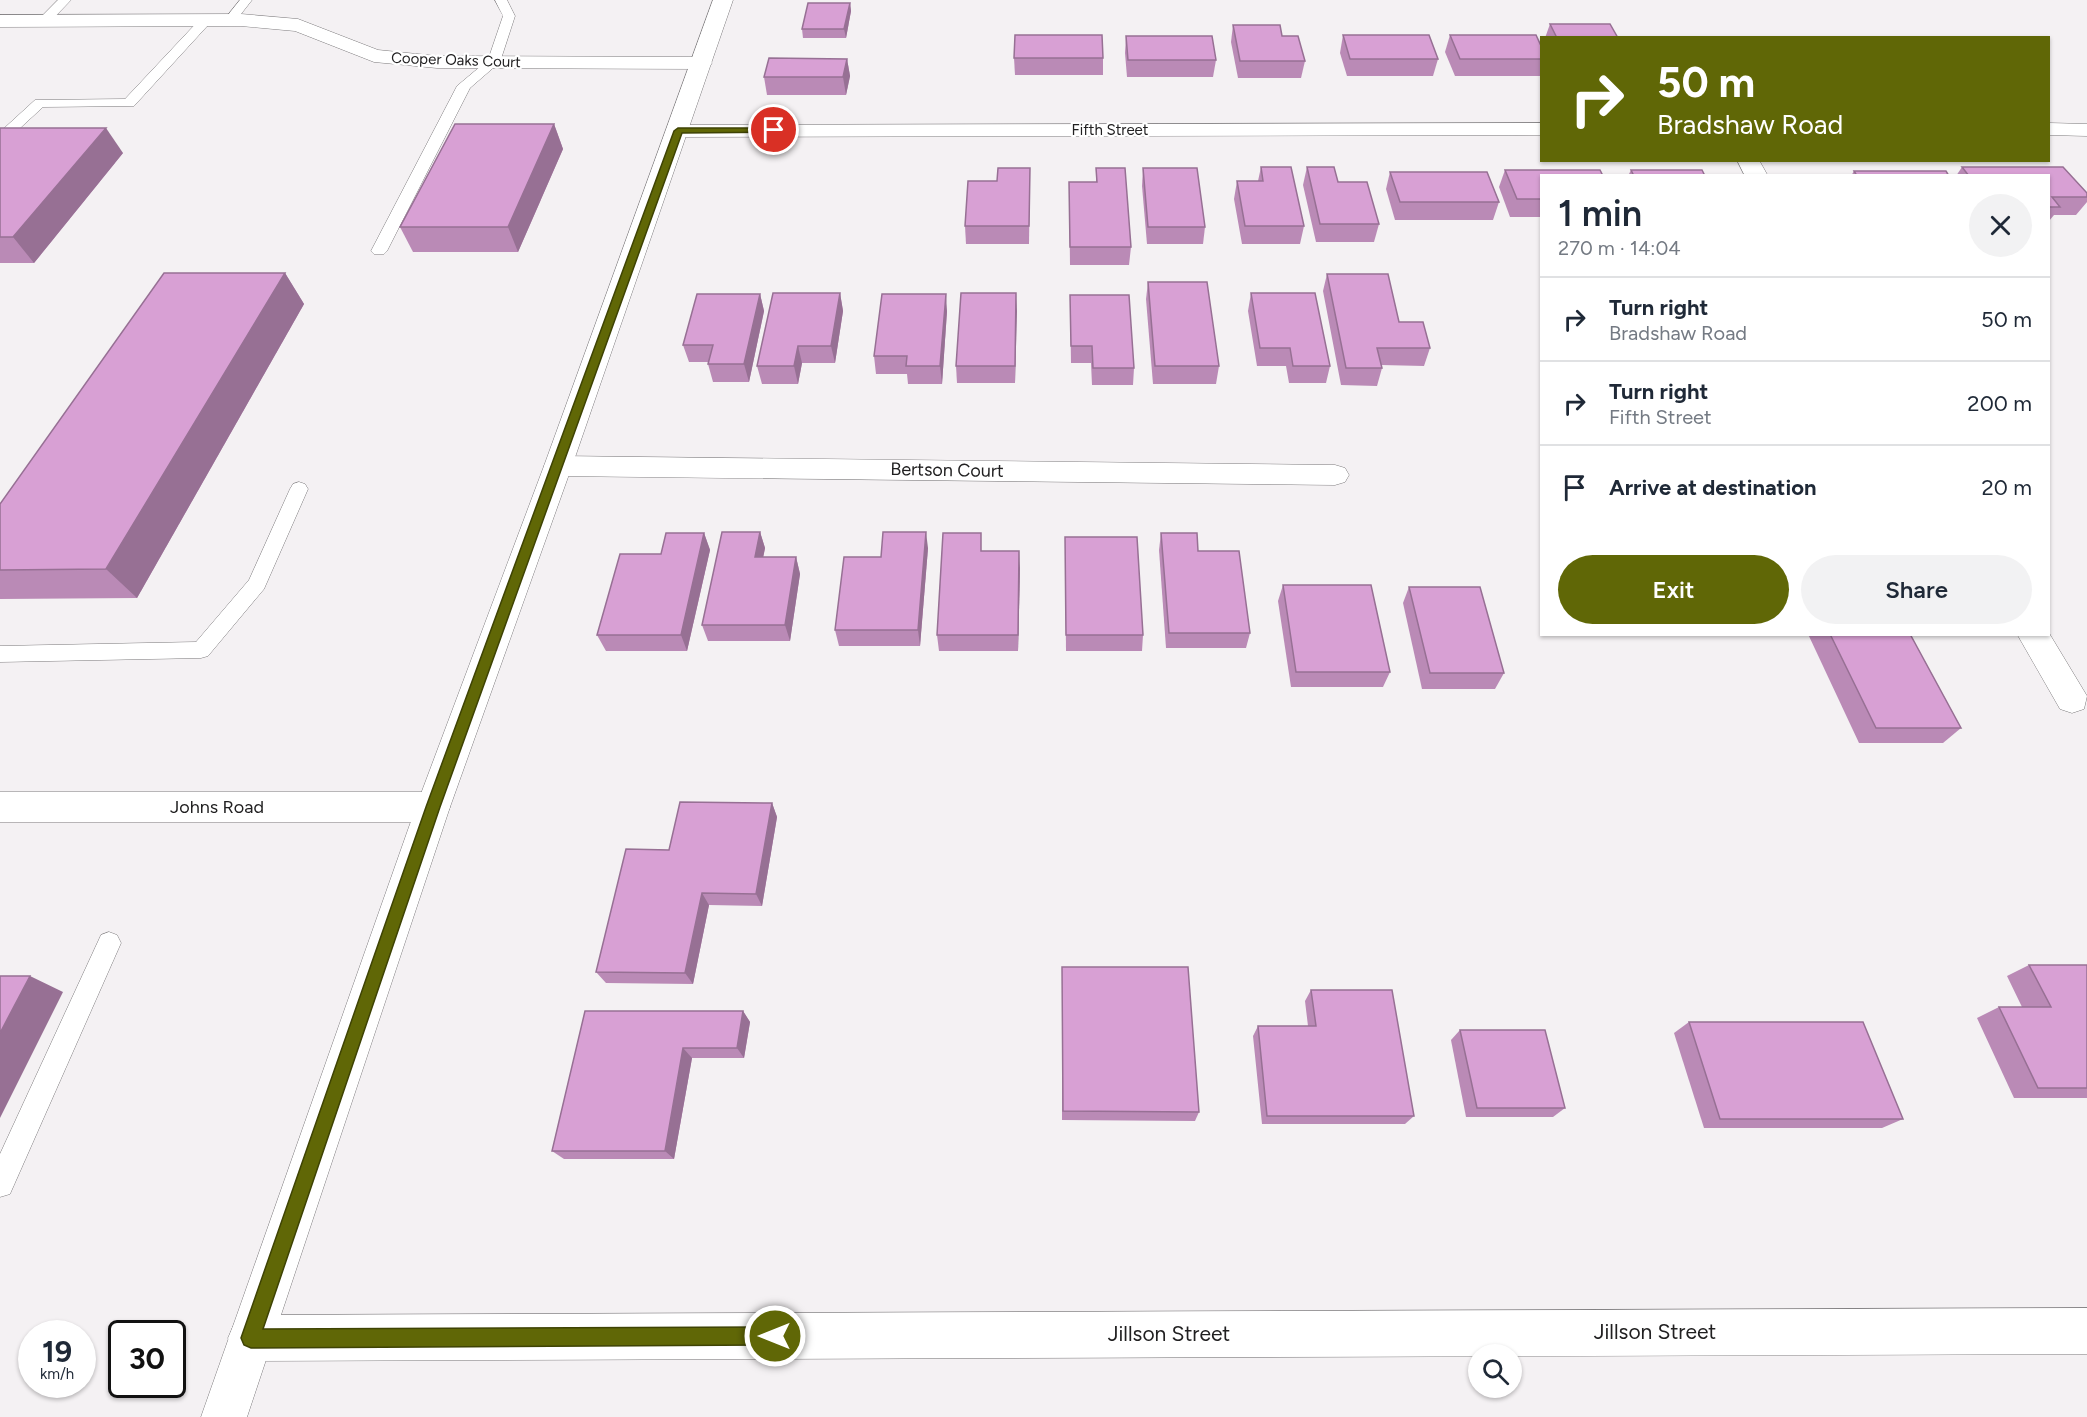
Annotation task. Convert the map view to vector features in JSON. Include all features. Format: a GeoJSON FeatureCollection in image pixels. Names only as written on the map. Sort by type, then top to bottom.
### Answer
{"type":"FeatureCollection","features":[{"type":"Feature","properties":{"kind":"street"},"geometry":{"type":"LineString","coordinates":[[224,1417],[433,807],[558,466],[723,0]]}},
{"type":"Feature","properties":{"kind":"street","name":"Cooper Oaks Court"},"geometry":{"type":"LineString","coordinates":[[0,21],[230,20],[298,25],[374,57],[437,62],[702,63]]}},
{"type":"Feature","properties":{"kind":"street","name":"Fifth Street"},"geometry":{"type":"LineString","coordinates":[[678,131],[1540,129]]}},
{"type":"Feature","properties":{"kind":"street"},"geometry":{"type":"LineString","coordinates":[[2050,129],[2087,130]]}},
{"type":"Feature","properties":{"kind":"street","name":"Bertson Court"},"geometry":{"type":"LineString","coordinates":[[558,466],[1335,475]]}},
{"type":"Feature","properties":{"kind":"street"},"geometry":{"type":"LineString","coordinates":[[2034,636],[2072,699]]}},
{"type":"Feature","properties":{"kind":"street","name":"Johns Road"},"geometry":{"type":"LineString","coordinates":[[0,807],[433,807]]}},
{"type":"Feature","properties":{"kind":"street","name":"Jillson Street"},"geometry":{"type":"LineString","coordinates":[[251,1338],[2087,1330]]}},
{"type":"Feature","properties":{"kind":"lane"},"geometry":{"type":"LineString","coordinates":[[44,21],[65,0]]}},
{"type":"Feature","properties":{"kind":"lane"},"geometry":{"type":"LineString","coordinates":[[230,20],[246,0]]}},
{"type":"Feature","properties":{"kind":"lane"},"geometry":{"type":"LineString","coordinates":[[379,251],[464,86],[494,62],[509,16],[501,0]]}},
{"type":"Feature","properties":{"kind":"lane"},"geometry":{"type":"LineString","coordinates":[[0,139],[40,103],[129,103],[206,20]]}},
{"type":"Feature","properties":{"kind":"lane"},"geometry":{"type":"LineString","coordinates":[[0,654],[201,650],[257,584],[299,489]]}},
{"type":"Feature","properties":{"kind":"lane"},"geometry":{"type":"LineString","coordinates":[[0,1184],[109,943]]}},
{"type":"Feature","properties":{"kind":"building"},"geometry":{"type":"Polygon","coordinates":[[[808,3],[850,3],[844,29],[802,29],[808,3]]]}},
{"type":"Feature","properties":{"kind":"building"},"geometry":{"type":"Polygon","coordinates":[[[1550,24],[1610,24],[1617,36],[1556,36],[1550,24]]]}},
{"type":"Feature","properties":{"kind":"building"},"geometry":{"type":"Polygon","coordinates":[[[1233,25],[1280,25],[1282,36],[1298,36],[1305,61],[1240,61],[1233,25]]]}},
{"type":"Feature","properties":{"kind":"building"},"geometry":{"type":"Polygon","coordinates":[[[1015,35],[1102,35],[1103,58],[1014,58],[1015,35]]]}},
{"type":"Feature","properties":{"kind":"building"},"geometry":{"type":"Polygon","coordinates":[[[1343,35],[1429,35],[1438,59],[1350,59],[1343,35]]]}},
{"type":"Feature","properties":{"kind":"building"},"geometry":{"type":"Polygon","coordinates":[[[1450,35],[1536,35],[1540,44],[1540,59],[1460,59],[1450,35]]]}},
{"type":"Feature","properties":{"kind":"building"},"geometry":{"type":"Polygon","coordinates":[[[1126,36],[1212,36],[1216,60],[1128,60],[1126,36]]]}},
{"type":"Feature","properties":{"kind":"building"},"geometry":{"type":"Polygon","coordinates":[[[769,58],[847,59],[843,77],[764,77],[769,58]]]}},
{"type":"Feature","properties":{"kind":"building"},"geometry":{"type":"Polygon","coordinates":[[[455,124],[554,124],[508,227],[400,227],[455,124]]]}},
{"type":"Feature","properties":{"kind":"building"},"geometry":{"type":"Polygon","coordinates":[[[0,128],[106,128],[13,237],[0,237],[0,128]]]}},
{"type":"Feature","properties":{"kind":"building"},"geometry":{"type":"Polygon","coordinates":[[[1261,167],[1291,167],[1304,226],[1245,226],[1237,181],[1263,181],[1261,167]]]}},
{"type":"Feature","properties":{"kind":"building"},"geometry":{"type":"Polygon","coordinates":[[[1307,167],[1334,167],[1338,182],[1367,182],[1379,224],[1320,224],[1307,167]]]}},
{"type":"Feature","properties":{"kind":"building"},"geometry":{"type":"Polygon","coordinates":[[[1962,167],[2063,167],[2087,193],[2087,197],[2052,197],[2060,207],[2050,207],[2050,174],[1967,174],[1962,167]]]}},
{"type":"Feature","properties":{"kind":"building"},"geometry":{"type":"Polygon","coordinates":[[[998,168],[1030,168],[1029,226],[965,226],[968,181],[997,181],[998,168]]]}},
{"type":"Feature","properties":{"kind":"building"},"geometry":{"type":"Polygon","coordinates":[[[1096,168],[1125,168],[1131,247],[1070,247],[1069,182],[1097,182],[1096,168]]]}},
{"type":"Feature","properties":{"kind":"building"},"geometry":{"type":"Polygon","coordinates":[[[1143,168],[1197,168],[1205,227],[1148,227],[1143,168]]]}},
{"type":"Feature","properties":{"kind":"building"},"geometry":{"type":"Polygon","coordinates":[[[1505,170],[1600,170],[1602,174],[1540,174],[1540,199],[1517,199],[1505,170]]]}},
{"type":"Feature","properties":{"kind":"building"},"geometry":{"type":"Polygon","coordinates":[[[1631,170],[1702,170],[1704,174],[1633,174],[1631,170]]]}},
{"type":"Feature","properties":{"kind":"building"},"geometry":{"type":"Polygon","coordinates":[[[1854,171],[1946,171],[1948,174],[1856,174],[1854,171]]]}},
{"type":"Feature","properties":{"kind":"building"},"geometry":{"type":"Polygon","coordinates":[[[1390,172],[1487,172],[1499,202],[1400,202],[1390,172]]]}},
{"type":"Feature","properties":{"kind":"building"},"geometry":{"type":"Polygon","coordinates":[[[164,273],[285,273],[106,569],[0,570],[0,504],[164,273]]]}},
{"type":"Feature","properties":{"kind":"building"},"geometry":{"type":"Polygon","coordinates":[[[1327,274],[1388,274],[1399,322],[1423,322],[1430,348],[1377,348],[1382,368],[1346,368],[1327,274]]]}},
{"type":"Feature","properties":{"kind":"building"},"geometry":{"type":"Polygon","coordinates":[[[1148,282],[1207,282],[1219,366],[1155,366],[1148,282]]]}},
{"type":"Feature","properties":{"kind":"building"},"geometry":{"type":"Polygon","coordinates":[[[773,293],[840,293],[831,346],[798,346],[794,366],[757,366],[773,293]]]}},
{"type":"Feature","properties":{"kind":"building"},"geometry":{"type":"Polygon","coordinates":[[[961,293],[1016,293],[1015,366],[956,366],[961,293]]]}},
{"type":"Feature","properties":{"kind":"building"},"geometry":{"type":"Polygon","coordinates":[[[1251,293],[1315,293],[1330,366],[1293,366],[1290,348],[1260,348],[1251,293]]]}},
{"type":"Feature","properties":{"kind":"building"},"geometry":{"type":"Polygon","coordinates":[[[697,294],[760,294],[744,364],[708,364],[713,345],[683,345],[697,294]]]}},
{"type":"Feature","properties":{"kind":"building"},"geometry":{"type":"Polygon","coordinates":[[[882,294],[946,294],[940,366],[906,366],[907,356],[874,356],[882,294]]]}},
{"type":"Feature","properties":{"kind":"building"},"geometry":{"type":"Polygon","coordinates":[[[1070,295],[1129,295],[1134,368],[1093,368],[1092,346],[1071,346],[1070,295]]]}},
{"type":"Feature","properties":{"kind":"building"},"geometry":{"type":"Polygon","coordinates":[[[722,532],[760,532],[755,557],[796,557],[785,625],[702,625],[722,532]]]}},
{"type":"Feature","properties":{"kind":"building"},"geometry":{"type":"Polygon","coordinates":[[[883,532],[926,532],[918,630],[835,630],[844,557],[881,557],[883,532]]]}},
{"type":"Feature","properties":{"kind":"building"},"geometry":{"type":"Polygon","coordinates":[[[666,533],[704,533],[681,635],[597,635],[620,554],[661,554],[666,533]]]}},
{"type":"Feature","properties":{"kind":"building"},"geometry":{"type":"Polygon","coordinates":[[[943,533],[981,533],[981,551],[1019,551],[1018,635],[937,635],[943,533]]]}},
{"type":"Feature","properties":{"kind":"building"},"geometry":{"type":"Polygon","coordinates":[[[1161,533],[1197,533],[1198,551],[1239,551],[1250,633],[1169,633],[1161,533]]]}},
{"type":"Feature","properties":{"kind":"building"},"geometry":{"type":"Polygon","coordinates":[[[1065,537],[1137,537],[1143,635],[1066,635],[1065,537]]]}},
{"type":"Feature","properties":{"kind":"building"},"geometry":{"type":"Polygon","coordinates":[[[1283,585],[1371,585],[1390,672],[1296,672],[1283,585]]]}},
{"type":"Feature","properties":{"kind":"building"},"geometry":{"type":"Polygon","coordinates":[[[1409,587],[1480,587],[1504,673],[1430,673],[1409,587]]]}},
{"type":"Feature","properties":{"kind":"building"},"geometry":{"type":"Polygon","coordinates":[[[1831,636],[1911,636],[1961,728],[1876,728],[1831,636]]]}},
{"type":"Feature","properties":{"kind":"building"},"geometry":{"type":"Polygon","coordinates":[[[680,802],[772,803],[756,894],[702,893],[685,973],[596,972],[626,849],[669,850],[680,802]]]}},
{"type":"Feature","properties":{"kind":"building"},"geometry":{"type":"Polygon","coordinates":[[[2029,965],[2087,965],[2087,1088],[2038,1088],[1999,1007],[2051,1007],[2029,965]]]}},
{"type":"Feature","properties":{"kind":"building"},"geometry":{"type":"Polygon","coordinates":[[[1062,967],[1188,967],[1199,1112],[1063,1111],[1062,967]]]}},
{"type":"Feature","properties":{"kind":"building"},"geometry":{"type":"Polygon","coordinates":[[[0,976],[30,976],[0,1033],[0,976]]]}},
{"type":"Feature","properties":{"kind":"building"},"geometry":{"type":"Polygon","coordinates":[[[1311,990],[1392,990],[1414,1116],[1267,1116],[1258,1026],[1316,1026],[1311,990]]]}},
{"type":"Feature","properties":{"kind":"building"},"geometry":{"type":"Polygon","coordinates":[[[585,1011],[743,1011],[737,1048],[683,1048],[665,1151],[552,1151],[585,1011]]]}},
{"type":"Feature","properties":{"kind":"building"},"geometry":{"type":"Polygon","coordinates":[[[1689,1022],[1863,1022],[1903,1119],[1720,1119],[1689,1022]]]}},
{"type":"Feature","properties":{"kind":"building"},"geometry":{"type":"Polygon","coordinates":[[[1460,1030],[1545,1030],[1565,1108],[1477,1108],[1460,1030]]]}},
{"type":"Feature","properties":{"kind":"route"},"geometry":{"type":"LineString","coordinates":[[774,130],[678,131],[433,807],[251,1338],[775,1336]]}}]}
